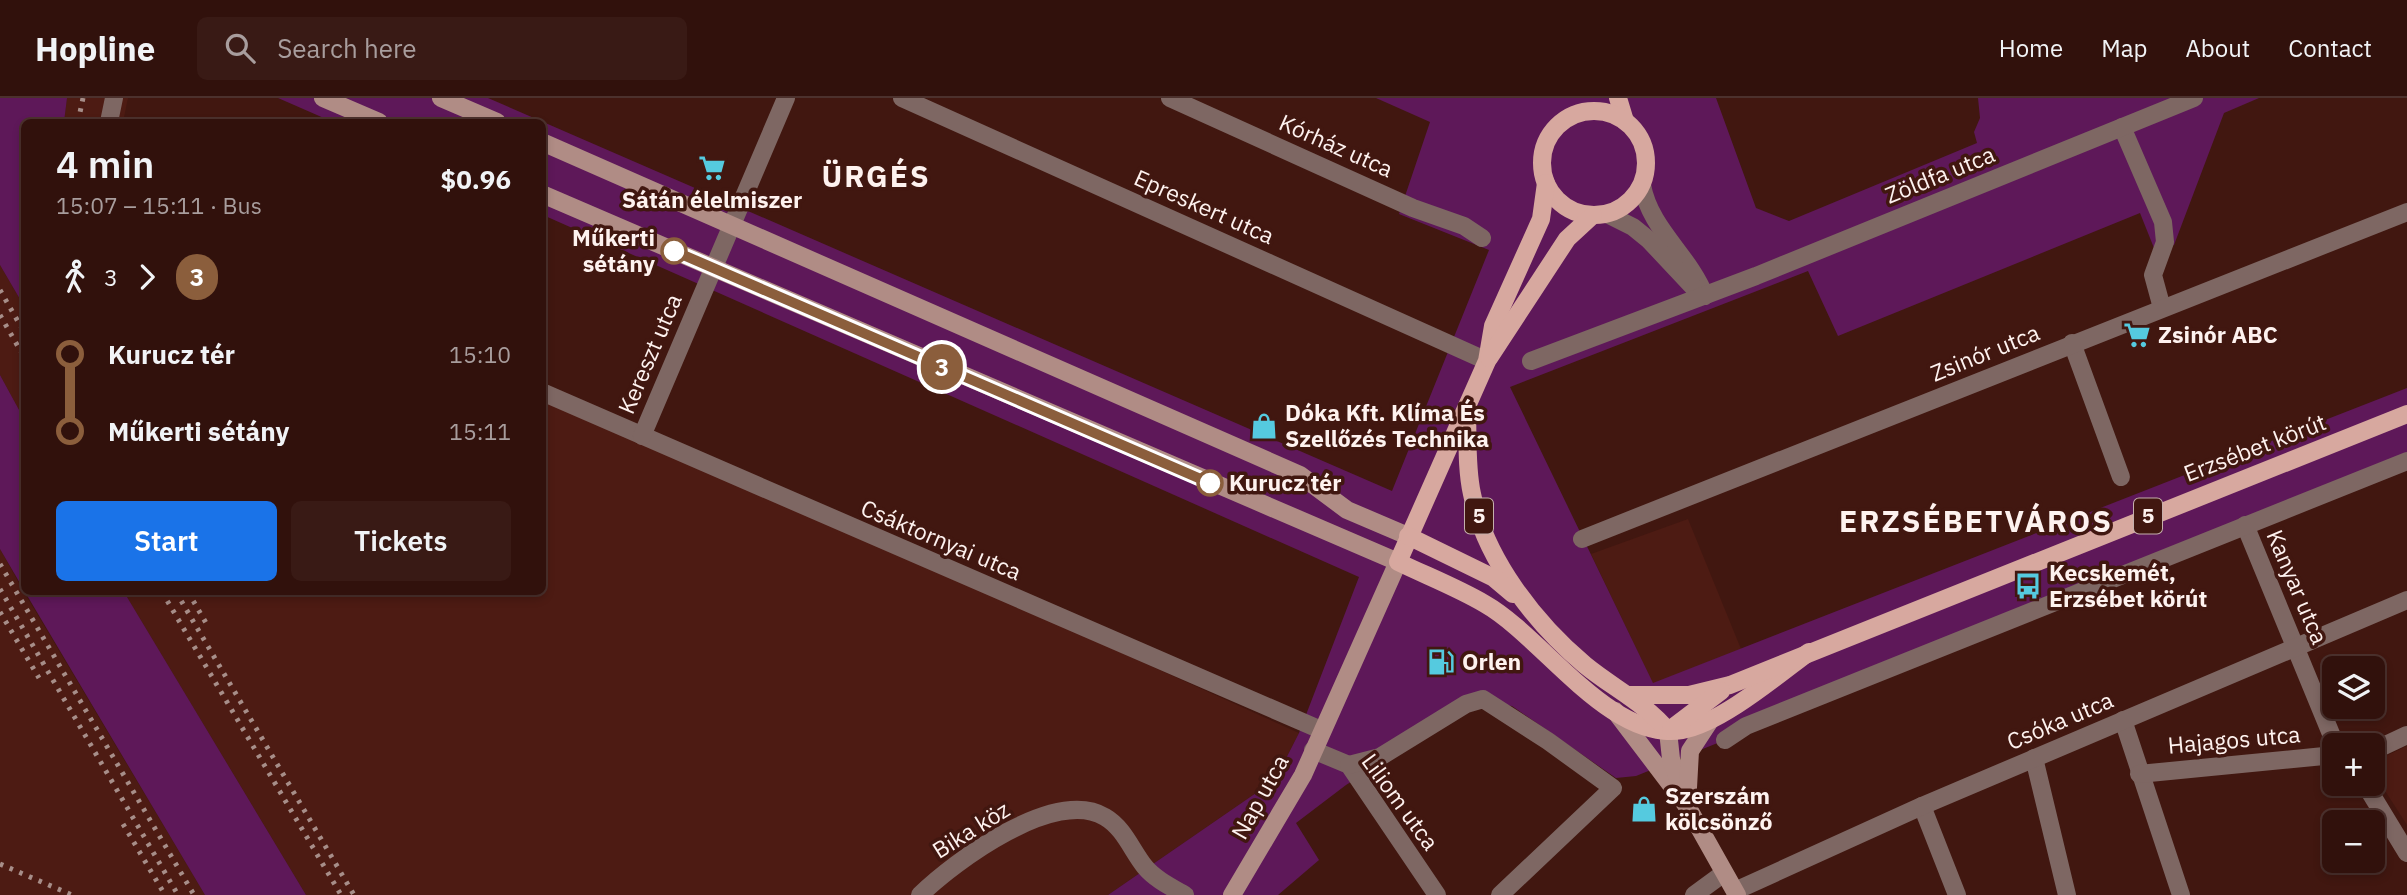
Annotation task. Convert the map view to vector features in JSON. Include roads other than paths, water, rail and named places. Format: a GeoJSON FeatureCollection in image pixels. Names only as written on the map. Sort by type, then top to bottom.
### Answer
{"type":"FeatureCollection","features":[{"type":"Feature","properties":{"kind":"main road"},"geometry":{"type":"LineString","coordinates":[[1618,98],[1625,121],[1636,131],[1645,150],[1646,170],[1642,185]]}},
{"type":"Feature","properties":{"kind":"main road","name":"5"},"geometry":{"type":"LineString","coordinates":[[1487,361],[1493,326],[1541,219],[1546,183],[1542,161],[1546,142],[1557,126],[1582,106],[1625,121]]}},
{"type":"Feature","properties":{"kind":"main road"},"geometry":{"type":"LineString","coordinates":[[1546,183],[1564,206],[1600,215]]}},
{"type":"Feature","properties":{"kind":"main road","name":"5"},"geometry":{"type":"LineString","coordinates":[[1642,185],[1628,203],[1600,215],[1566,239],[1487,361],[1398,562],[1486,604],[1615,712],[1639,725],[1668,731]]}},
{"type":"Feature","properties":{"kind":"main road","name":"5"},"geometry":{"type":"LineString","coordinates":[[1467,405],[1472,494],[1479,518],[1498,561],[1534,612],[1568,651],[1628,695]]}},
{"type":"Feature","properties":{"kind":"main road","name":"Erzsébet körút"},"geometry":{"type":"LineString","coordinates":[[1628,695],[1689,695],[1730,685],[2407,414]]}},
{"type":"Feature","properties":{"kind":"main road"},"geometry":{"type":"LineString","coordinates":[[1408,537],[1494,578],[1534,612]]}},
{"type":"Feature","properties":{"kind":"main road","name":"Erzsébet körút"},"geometry":{"type":"LineString","coordinates":[[1668,731],[1683,730],[1711,719],[1761,688],[1809,652]]}},
{"type":"Feature","properties":{"kind":"main road"},"geometry":{"type":"LineString","coordinates":[[1628,695],[1651,712],[1668,731],[1730,685]]}},
{"type":"Feature","properties":{"kind":"street"},"geometry":{"type":"LineString","coordinates":[[110,119],[114,98]]}},
{"type":"Feature","properties":{"kind":"street"},"geometry":{"type":"LineString","coordinates":[[323,98],[372,119]]}},
{"type":"Feature","properties":{"kind":"street"},"geometry":{"type":"LineString","coordinates":[[441,98],[490,119]]}},
{"type":"Feature","properties":{"kind":"street","name":"Kereszt utca"},"geometry":{"type":"LineString","coordinates":[[642,436],[786,98]]}},
{"type":"Feature","properties":{"kind":"street","name":"Epreskert utca"},"geometry":{"type":"LineString","coordinates":[[902,98],[1487,361]]}},
{"type":"Feature","properties":{"kind":"street","name":"Kórház utca"},"geometry":{"type":"LineString","coordinates":[[1170,98],[1413,208],[1464,226],[1482,238]]}},
{"type":"Feature","properties":{"kind":"street","name":"Zöldfa utca"},"geometry":{"type":"LineString","coordinates":[[1531,361],[1705,296],[2194,98]]}},
{"type":"Feature","properties":{"kind":"street"},"geometry":{"type":"LineString","coordinates":[[2122,127],[2163,222],[2165,242],[2153,275],[2162,308]]}},
{"type":"Feature","properties":{"kind":"street"},"geometry":{"type":"LineString","coordinates":[[546,144],[1300,475],[1347,510],[1408,537]]}},
{"type":"Feature","properties":{"kind":"street"},"geometry":{"type":"LineString","coordinates":[[1642,185],[1645,204],[1700,281],[1705,296]]}},
{"type":"Feature","properties":{"kind":"street"},"geometry":{"type":"LineString","coordinates":[[546,196],[1398,562],[1321,730]]}},
{"type":"Feature","properties":{"kind":"street","name":"Zsinór utca"},"geometry":{"type":"LineString","coordinates":[[1582,539],[2407,212]]}},
{"type":"Feature","properties":{"kind":"street"},"geometry":{"type":"LineString","coordinates":[[1600,215],[1633,227],[1649,240],[1688,285],[1705,296]]}},
{"type":"Feature","properties":{"kind":"street"},"geometry":{"type":"LineString","coordinates":[[2073,343],[2121,477]]}},
{"type":"Feature","properties":{"kind":"street","name":"Csáktornyai utca"},"geometry":{"type":"LineString","coordinates":[[546,394],[1321,730]]}},
{"type":"Feature","properties":{"kind":"street"},"geometry":{"type":"LineString","coordinates":[[1725,740],[1759,721],[2407,461]]}},
{"type":"Feature","properties":{"kind":"street","name":"Kanyar utca"},"geometry":{"type":"LineString","coordinates":[[2245,526],[2331,733]]}},
{"type":"Feature","properties":{"kind":"street","name":"Csóka utca"},"geometry":{"type":"LineString","coordinates":[[1736,893],[1922,806],[2407,600]]}},
{"type":"Feature","properties":{"kind":"street"},"geometry":{"type":"LineString","coordinates":[[1349,765],[1380,757],[1466,704],[1483,699],[1614,788],[1500,895]]}},
{"type":"Feature","properties":{"kind":"street"},"geometry":{"type":"LineString","coordinates":[[1615,712],[1687,807],[1736,893]]}},
{"type":"Feature","properties":{"kind":"street"},"geometry":{"type":"LineString","coordinates":[[1687,807],[1690,751],[1711,719]]}},
{"type":"Feature","properties":{"kind":"street"},"geometry":{"type":"LineString","coordinates":[[2123,720],[2181,895]]}},
{"type":"Feature","properties":{"kind":"street","name":"Nap utca"},"geometry":{"type":"LineString","coordinates":[[1238,892],[1303,775],[1321,730]]}},
{"type":"Feature","properties":{"kind":"street"},"geometry":{"type":"LineString","coordinates":[[1668,731],[1671,759],[1687,807]]}},
{"type":"Feature","properties":{"kind":"street"},"geometry":{"type":"LineString","coordinates":[[2385,745],[2407,735]]}},
{"type":"Feature","properties":{"kind":"street","name":"Liliom utca"},"geometry":{"type":"LineString","coordinates":[[1313,750],[1349,765],[1437,895]]}},
{"type":"Feature","properties":{"kind":"street","name":"Hajagos utca"},"geometry":{"type":"LineString","coordinates":[[2139,774],[2322,756]]}},
{"type":"Feature","properties":{"kind":"street"},"geometry":{"type":"LineString","coordinates":[[2034,758],[2067,895]]}},
{"type":"Feature","properties":{"kind":"street"},"geometry":{"type":"LineString","coordinates":[[2372,796],[2407,853]]}},
{"type":"Feature","properties":{"kind":"street"},"geometry":{"type":"LineString","coordinates":[[1922,806],[1957,895]]}},
{"type":"Feature","properties":{"kind":"street","name":"Bika köz"},"geometry":{"type":"LineString","coordinates":[[920,895],[965,858],[1004,834],[1037,819],[1076,811],[1104,816],[1120,829],[1145,867],[1185,895]]}},
{"type":"Feature","properties":{"kind":"street"},"geometry":{"type":"LineString","coordinates":[[1694,895],[1724,873]]}},
{"type":"Feature","properties":{"kind":"railway"},"geometry":{"type":"LineString","coordinates":[[79,119],[83,98]]}},
{"type":"Feature","properties":{"kind":"railway"},"geometry":{"type":"LineString","coordinates":[[0,290],[21,327]]}},
{"type":"Feature","properties":{"kind":"railway"},"geometry":{"type":"LineString","coordinates":[[0,315],[21,352]]}},
{"type":"Feature","properties":{"kind":"railway"},"geometry":{"type":"LineString","coordinates":[[0,564],[194,895]]}},
{"type":"Feature","properties":{"kind":"railway"},"geometry":{"type":"LineString","coordinates":[[0,589],[178,895]]}},
{"type":"Feature","properties":{"kind":"railway"},"geometry":{"type":"LineString","coordinates":[[164,595],[341,895]]}},
{"type":"Feature","properties":{"kind":"railway"},"geometry":{"type":"LineString","coordinates":[[178,595],[354,895]]}},
{"type":"Feature","properties":{"kind":"railway"},"geometry":{"type":"LineString","coordinates":[[190,595],[209,628]]}},
{"type":"Feature","properties":{"kind":"railway"},"geometry":{"type":"LineString","coordinates":[[0,612],[39,678]]}},
{"type":"Feature","properties":{"kind":"railway"},"geometry":{"type":"LineString","coordinates":[[123,824],[165,895]]}},
{"type":"Feature","properties":{"kind":"railway"},"geometry":{"type":"LineString","coordinates":[[0,864],[72,895]]}},
{"type":"Feature","properties":{"kind":"place","name":"Sátán élelmiszer"},"geometry":{"type":"Point","coordinates":[712,168]}},
{"type":"Feature","properties":{"kind":"place","name":"Műkerti sétány"},"geometry":{"type":"Point","coordinates":[674,251]}},
{"type":"Feature","properties":{"kind":"place","name":"Zsinór ABC"},"geometry":{"type":"Point","coordinates":[2137,335]}},
{"type":"Feature","properties":{"kind":"place","name":"Dóka Kft. Klíma És Szellőzés Technika"},"geometry":{"type":"Point","coordinates":[1264,426]}},
{"type":"Feature","properties":{"kind":"place","name":"Kurucz tér"},"geometry":{"type":"Point","coordinates":[1210,483]}},
{"type":"Feature","properties":{"kind":"place","name":"Kecskemét, Erzsébet körút"},"geometry":{"type":"Point","coordinates":[2028,586]}},
{"type":"Feature","properties":{"kind":"place","name":"Orlen"},"geometry":{"type":"Point","coordinates":[1441,662]}},
{"type":"Feature","properties":{"kind":"place","name":"Szerszám kölcsönző"},"geometry":{"type":"Point","coordinates":[1644,809]}},
{"type":"Feature","properties":{"kind":"district","name":"ÜRGÉS"},"geometry":{"type":"Point","coordinates":[876,177]}},
{"type":"Feature","properties":{"kind":"district","name":"ERZSÉBETVÁROS"},"geometry":{"type":"Point","coordinates":[1976,522]}}]}
